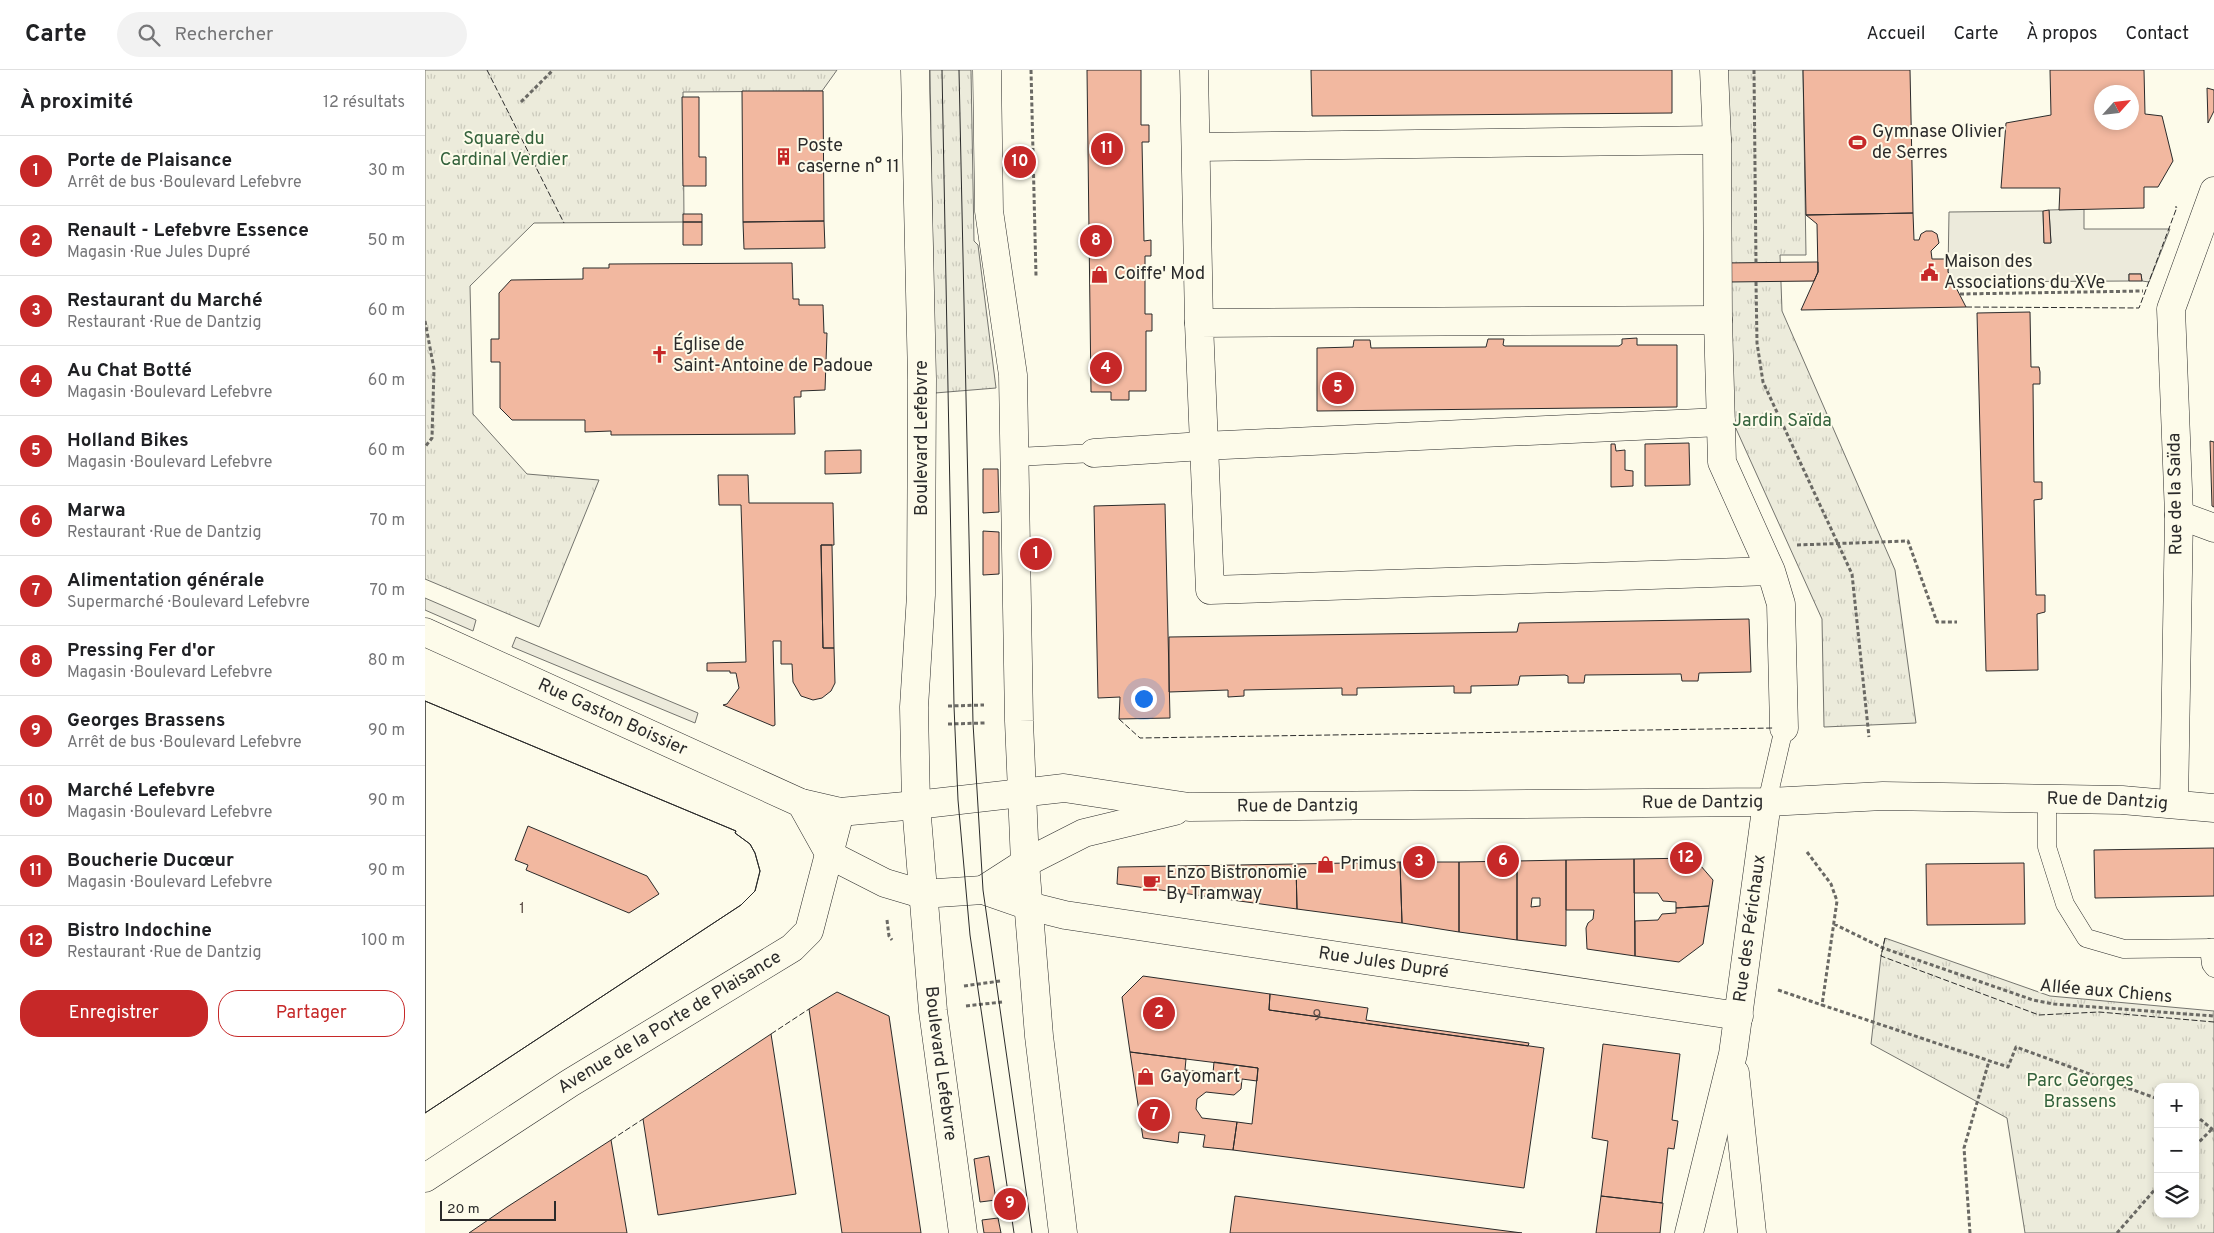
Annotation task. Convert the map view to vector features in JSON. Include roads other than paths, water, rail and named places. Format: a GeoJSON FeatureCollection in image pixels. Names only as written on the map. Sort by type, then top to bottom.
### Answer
{"type":"FeatureCollection","features":[{"type":"Feature","properties":{"kind":"street","name":"Boulevard Lefebvre"},"geometry":{"type":"LineString","coordinates":[[915,70],[922,379],[921,596],[915,725],[916,805],[931,991],[963,1233]]}},
{"type":"Feature","properties":{"kind":"street"},"geometry":{"type":"LineString","coordinates":[[987,70],[989,211],[1013,375],[1019,721],[1025,862],[1039,1036],[1063,1233]]}},
{"type":"Feature","properties":{"kind":"street"},"geometry":{"type":"LineString","coordinates":[[1195,70],[1199,323],[1210,590],[1771,571]]}},
{"type":"Feature","properties":{"kind":"street"},"geometry":{"type":"LineString","coordinates":[[1714,70],[1717,140],[1718,320],[1723,462],[1761,546],[1781,604],[1784,728]]}},
{"type":"Feature","properties":{"kind":"street"},"geometry":{"type":"LineString","coordinates":[[1197,147],[1717,140]]}},
{"type":"Feature","properties":{"kind":"street","name":"Rue de la Saïda"},"geometry":{"type":"LineString","coordinates":[[2174,804],[2179,515],[2171,309],[2214,191]]}},
{"type":"Feature","properties":{"kind":"street"},"geometry":{"type":"LineString","coordinates":[[1199,323],[1718,320]]}},
{"type":"Feature","properties":{"kind":"street"},"geometry":{"type":"LineString","coordinates":[[1095,453],[1203,446],[1721,422]]}},
{"type":"Feature","properties":{"kind":"street"},"geometry":{"type":"LineString","coordinates":[[2179,515],[2214,528]]}},
{"type":"Feature","properties":{"kind":"street","name":"Rue Gaston Boissier"},"geometry":{"type":"LineString","coordinates":[[425,632],[801,803],[840,812],[916,805]]}},
{"type":"Feature","properties":{"kind":"street","name":"Rue de Dantzig"},"geometry":{"type":"LineString","coordinates":[[1021,792],[1064,788],[1189,807],[1767,802],[1883,796],[2122,800],[2214,808]]}},
{"type":"Feature","properties":{"kind":"street"},"geometry":{"type":"LineString","coordinates":[[916,805],[1021,792]]}},
{"type":"Feature","properties":{"kind":"street","name":"Rue des Périchaux"},"geometry":{"type":"LineString","coordinates":[[1689,1233],[1733,1054],[1767,802]]}},
{"type":"Feature","properties":{"kind":"street"},"geometry":{"type":"LineString","coordinates":[[801,803],[830,855],[885,883],[922,894],[983,890],[1029,906]]}},
{"type":"Feature","properties":{"kind":"street","name":"Rue de Dantzig"},"geometry":{"type":"LineString","coordinates":[[983,890],[1025,862],[1083,833],[1189,807]]}},
{"type":"Feature","properties":{"kind":"street","name":"Avenue de la Porte de Plaisance"},"geometry":{"type":"LineString","coordinates":[[425,1178],[570,1084],[792,948],[809,931],[840,812]]}},
{"type":"Feature","properties":{"kind":"street","name":"Rue Jules Dupré"},"geometry":{"type":"LineString","coordinates":[[1029,906],[1086,919],[1739,1016]]}},
{"type":"Feature","properties":{"kind":"street","name":"Rue des Périchaux"},"geometry":{"type":"LineString","coordinates":[[1733,1054],[1752,1233]]}},
{"type":"Feature","properties":{"kind":"lane"},"geometry":{"type":"LineString","coordinates":[[1014,457],[1095,453]]}},
{"type":"Feature","properties":{"kind":"lane"},"geometry":{"type":"LineString","coordinates":[[1767,802],[1784,728]]}},
{"type":"Feature","properties":{"kind":"lane"},"geometry":{"type":"LineString","coordinates":[[2047,799],[2047,847],[2065,904],[2086,938],[2124,949],[2211,948],[2211,964],[2214,968]]}},
{"type":"Feature","properties":{"kind":"tram line"},"geometry":{"type":"LineString","coordinates":[[942,70],[954,706],[958,800],[970,935],[1014,1233]]}},
{"type":"Feature","properties":{"kind":"tram line"},"geometry":{"type":"LineString","coordinates":[[959,70],[973,723],[983,890],[1032,1233]]}},
{"type":"Feature","properties":{"kind":"place","name":"Gymnase Olivier de Serres"},"geometry":{"type":"Point","coordinates":[1858,142]}},
{"type":"Feature","properties":{"kind":"place","name":"Boucherie Ducœur"},"geometry":{"type":"Point","coordinates":[1107,149]}},
{"type":"Feature","properties":{"kind":"place","name":"Poste caserne n° 11"},"geometry":{"type":"Point","coordinates":[783,156]}},
{"type":"Feature","properties":{"kind":"place","name":"Marché Lefebvre"},"geometry":{"type":"Point","coordinates":[1020,162]}},
{"type":"Feature","properties":{"kind":"place","name":"Pressing Fer d'or"},"geometry":{"type":"Point","coordinates":[1096,241]}},
{"type":"Feature","properties":{"kind":"place","name":"Maison des Associations du XVe"},"geometry":{"type":"Point","coordinates":[1930,272]}},
{"type":"Feature","properties":{"kind":"place","name":"Coiffe' Mod"},"geometry":{"type":"Point","coordinates":[1100,274]}},
{"type":"Feature","properties":{"kind":"place","name":"Église de Saint-Antoine de Padoue"},"geometry":{"type":"Point","coordinates":[659,355]}},
{"type":"Feature","properties":{"kind":"place","name":"Au Chat Botté"},"geometry":{"type":"Point","coordinates":[1106,368]}},
{"type":"Feature","properties":{"kind":"place","name":"Holland Bikes"},"geometry":{"type":"Point","coordinates":[1338,388]}},
{"type":"Feature","properties":{"kind":"place","name":"Porte de Plaisance"},"geometry":{"type":"Point","coordinates":[1036,554]}},
{"type":"Feature","properties":{"kind":"place","name":"Bistro Indochine"},"geometry":{"type":"Point","coordinates":[1686,858]}},
{"type":"Feature","properties":{"kind":"place","name":"Marwa"},"geometry":{"type":"Point","coordinates":[1503,861]}},
{"type":"Feature","properties":{"kind":"place","name":"Restaurant du Marché"},"geometry":{"type":"Point","coordinates":[1419,862]}},
{"type":"Feature","properties":{"kind":"place","name":"Primus"},"geometry":{"type":"Point","coordinates":[1326,864]}},
{"type":"Feature","properties":{"kind":"place","name":"Enzo Bistronomie By Tramway"},"geometry":{"type":"Point","coordinates":[1152,883]}},
{"type":"Feature","properties":{"kind":"place","name":"Renault - Lefebvre Essence"},"geometry":{"type":"Point","coordinates":[1159,1013]}},
{"type":"Feature","properties":{"kind":"place","name":"Gayomart"},"geometry":{"type":"Point","coordinates":[1146,1077]}},
{"type":"Feature","properties":{"kind":"place","name":"Alimentation générale"},"geometry":{"type":"Point","coordinates":[1154,1115]}},
{"type":"Feature","properties":{"kind":"place","name":"Georges Brassens"},"geometry":{"type":"Point","coordinates":[1010,1204]}},
{"type":"Feature","properties":{"kind":"park label","name":"Square du Cardinal Verdier"},"geometry":{"type":"Point","coordinates":[504,149]}},
{"type":"Feature","properties":{"kind":"park label","name":"Jardin Saïda"},"geometry":{"type":"Point","coordinates":[1782,421]}},
{"type":"Feature","properties":{"kind":"park label","name":"Parc Georges Brassens"},"geometry":{"type":"Point","coordinates":[2080,1091]}}]}
